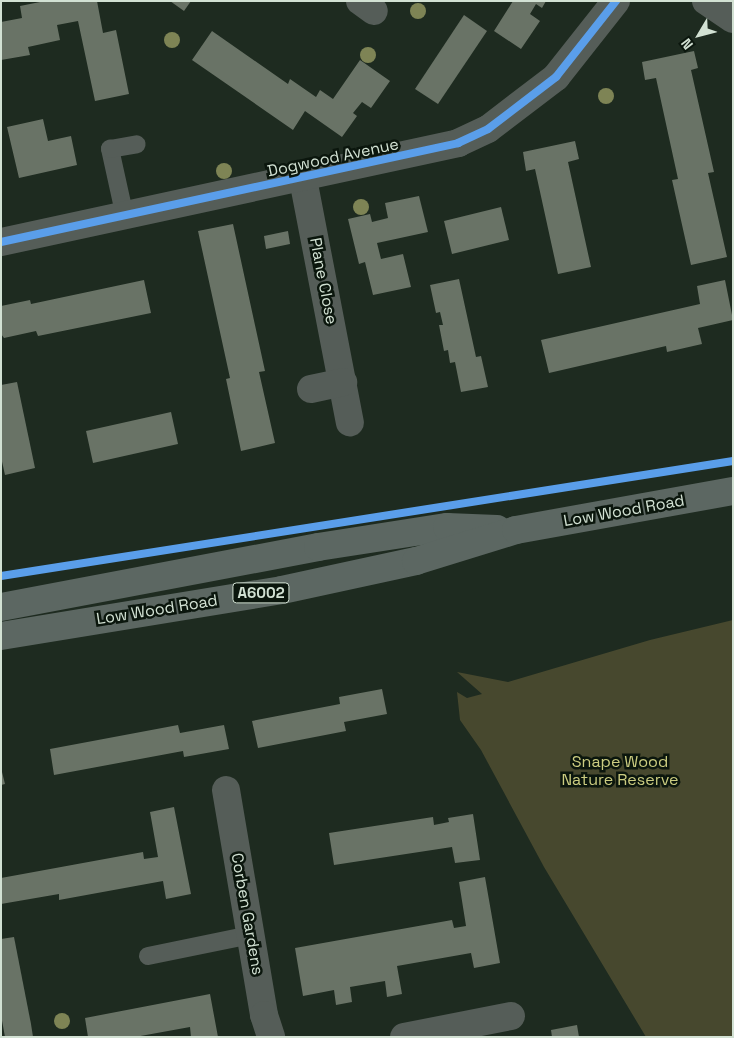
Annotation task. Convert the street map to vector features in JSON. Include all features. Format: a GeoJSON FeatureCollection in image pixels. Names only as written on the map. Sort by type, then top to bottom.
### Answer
{"type":"FeatureCollection","features":[{"type":"Feature","properties":{"kind":"main road","name":"Low Wood Road"},"geometry":{"type":"LineString","coordinates":[[1,636],[282,590],[416,561],[516,530],[733,491]]}},
{"type":"Feature","properties":{"kind":"main road","name":"Low Wood Road"},"geometry":{"type":"LineString","coordinates":[[1,607],[318,547],[438,528],[516,530]]}},
{"type":"Feature","properties":{"kind":"street","name":"Dogwood Avenue"},"geometry":{"type":"LineString","coordinates":[[1,242],[303,179],[458,143],[488,129],[556,77],[616,1]]}},
{"type":"Feature","properties":{"kind":"street"},"geometry":{"type":"LineString","coordinates":[[706,1],[733,19]]}},
{"type":"Feature","properties":{"kind":"street","name":"Plane Close"},"geometry":{"type":"LineString","coordinates":[[303,179],[350,422]]}},
{"type":"Feature","properties":{"kind":"street"},"geometry":{"type":"LineString","coordinates":[[311,389],[343,382]]}},
{"type":"Feature","properties":{"kind":"street","name":"Corben Gardens"},"geometry":{"type":"LineString","coordinates":[[226,790],[250,935],[271,1037]]}},
{"type":"Feature","properties":{"kind":"street"},"geometry":{"type":"LineString","coordinates":[[404,1037],[511,1016]]}},
{"type":"Feature","properties":{"kind":"lane"},"geometry":{"type":"LineString","coordinates":[[125,217],[110,149],[137,144]]}},
{"type":"Feature","properties":{"kind":"lane"},"geometry":{"type":"LineString","coordinates":[[148,956],[250,935]]}},
{"type":"Feature","properties":{"kind":"green space","name":"Snape Wood Nature Reserve"},"geometry":{"type":"Polygon","coordinates":[[[733,620],[733,1037],[646,1037],[544,867],[481,750],[460,720],[457,692],[467,698],[482,694],[457,672],[508,682],[650,640],[733,620]]]}},
{"type":"Feature","properties":{"kind":"building"},"geometry":{"type":"Polygon","coordinates":[[[45,1],[97,1],[103,33],[116,30],[129,94],[95,101],[78,21],[57,25],[60,40],[28,47],[30,55],[1,60],[1,22],[22,18],[20,6],[45,1]]]}},
{"type":"Feature","properties":{"kind":"building"},"geometry":{"type":"Polygon","coordinates":[[[170,1],[191,1],[184,11],[170,1]]]}},
{"type":"Feature","properties":{"kind":"building"},"geometry":{"type":"Polygon","coordinates":[[[513,1],[546,1],[542,8],[536,4],[530,14],[540,21],[521,49],[494,31],[513,1]]]}},
{"type":"Feature","properties":{"kind":"building"},"geometry":{"type":"Polygon","coordinates":[[[464,15],[487,31],[438,104],[415,89],[464,15]]]}},
{"type":"Feature","properties":{"kind":"building"},"geometry":{"type":"Polygon","coordinates":[[[212,31],[288,84],[290,79],[316,97],[320,90],[333,99],[360,60],[390,81],[371,108],[362,102],[353,113],[357,116],[342,137],[305,111],[293,130],[192,60],[212,31]]]}},
{"type":"Feature","properties":{"kind":"building"},"geometry":{"type":"Polygon","coordinates":[[[694,51],[698,68],[691,70],[714,172],[708,173],[727,257],[691,265],[672,180],[678,179],[656,78],[645,80],[642,62],[694,51]]]}},
{"type":"Feature","properties":{"kind":"building"},"geometry":{"type":"Polygon","coordinates":[[[43,119],[48,141],[71,136],[77,165],[19,178],[7,127],[43,119]]]}},
{"type":"Feature","properties":{"kind":"building"},"geometry":{"type":"Polygon","coordinates":[[[575,141],[579,159],[568,162],[591,267],[558,274],[535,169],[526,171],[523,152],[575,141]]]}},
{"type":"Feature","properties":{"kind":"building"},"geometry":{"type":"Polygon","coordinates":[[[419,196],[428,232],[377,243],[381,259],[403,254],[411,287],[373,295],[365,262],[359,264],[348,219],[370,214],[372,222],[388,218],[385,203],[419,196]]]}},
{"type":"Feature","properties":{"kind":"building"},"geometry":{"type":"Polygon","coordinates":[[[501,207],[509,240],[452,254],[444,221],[501,207]]]}},
{"type":"Feature","properties":{"kind":"building"},"geometry":{"type":"Polygon","coordinates":[[[233,224],[265,371],[259,372],[275,443],[241,451],[226,379],[230,378],[198,231],[233,224]]]}},
{"type":"Feature","properties":{"kind":"building"},"geometry":{"type":"Polygon","coordinates":[[[288,231],[290,244],[266,249],[264,236],[288,231]]]}},
{"type":"Feature","properties":{"kind":"building"},"geometry":{"type":"Polygon","coordinates":[[[459,279],[476,357],[481,356],[488,387],[461,392],[455,362],[450,363],[448,350],[444,351],[439,325],[443,325],[440,312],[436,313],[430,285],[459,279]]]}},
{"type":"Feature","properties":{"kind":"building"},"geometry":{"type":"Polygon","coordinates":[[[144,280],[151,313],[38,336],[36,331],[4,338],[1,334],[1,306],[30,300],[31,304],[144,280]]]}},
{"type":"Feature","properties":{"kind":"building"},"geometry":{"type":"Polygon","coordinates":[[[725,280],[733,320],[698,328],[702,344],[667,352],[666,346],[549,373],[541,340],[700,304],[697,286],[725,280]]]}},
{"type":"Feature","properties":{"kind":"building"},"geometry":{"type":"Polygon","coordinates":[[[17,382],[35,468],[5,475],[1,457],[1,385],[17,382]]]}},
{"type":"Feature","properties":{"kind":"building"},"geometry":{"type":"Polygon","coordinates":[[[171,412],[178,444],[93,463],[86,431],[171,412]]]}},
{"type":"Feature","properties":{"kind":"building"},"geometry":{"type":"Polygon","coordinates":[[[382,689],[387,714],[344,722],[346,731],[258,748],[252,721],[340,704],[339,697],[382,689]]]}},
{"type":"Feature","properties":{"kind":"building"},"geometry":{"type":"Polygon","coordinates":[[[178,725],[180,733],[224,725],[229,749],[184,757],[183,751],[54,775],[50,749],[178,725]]]}},
{"type":"Feature","properties":{"kind":"building"},"geometry":{"type":"Polygon","coordinates":[[[1,768],[5,784],[1,785],[1,768]]]}},
{"type":"Feature","properties":{"kind":"building"},"geometry":{"type":"Polygon","coordinates":[[[174,807],[191,894],[166,899],[163,881],[59,900],[59,894],[1,904],[1,878],[143,852],[144,859],[158,857],[150,812],[174,807]]]}},
{"type":"Feature","properties":{"kind":"building"},"geometry":{"type":"Polygon","coordinates":[[[473,814],[480,860],[455,863],[452,847],[334,865],[329,833],[433,817],[434,825],[449,822],[448,818],[473,814]]]}},
{"type":"Feature","properties":{"kind":"building"},"geometry":{"type":"Polygon","coordinates":[[[485,877],[500,963],[474,968],[471,953],[397,966],[402,994],[387,997],[385,981],[350,987],[352,1002],[336,1005],[334,990],[303,996],[295,948],[452,920],[454,928],[466,926],[459,882],[485,877]]]}},
{"type":"Feature","properties":{"kind":"building"},"geometry":{"type":"Polygon","coordinates":[[[14,937],[33,1037],[5,1037],[1,1015],[1,939],[14,937]]]}},
{"type":"Feature","properties":{"kind":"building"},"geometry":{"type":"Polygon","coordinates":[[[210,994],[218,1037],[191,1037],[190,1027],[135,1037],[88,1037],[85,1018],[210,994]]]}},
{"type":"Feature","properties":{"kind":"building"},"geometry":{"type":"Polygon","coordinates":[[[577,1025],[579,1037],[552,1037],[551,1030],[577,1025]]]}},
{"type":"Feature","properties":{"kind":"cycle path"},"geometry":{"type":"LineString","coordinates":[[1,242],[458,143],[488,129],[556,77],[616,1]]}},
{"type":"Feature","properties":{"kind":"cycle path"},"geometry":{"type":"LineString","coordinates":[[1,576],[733,461]]}}]}
